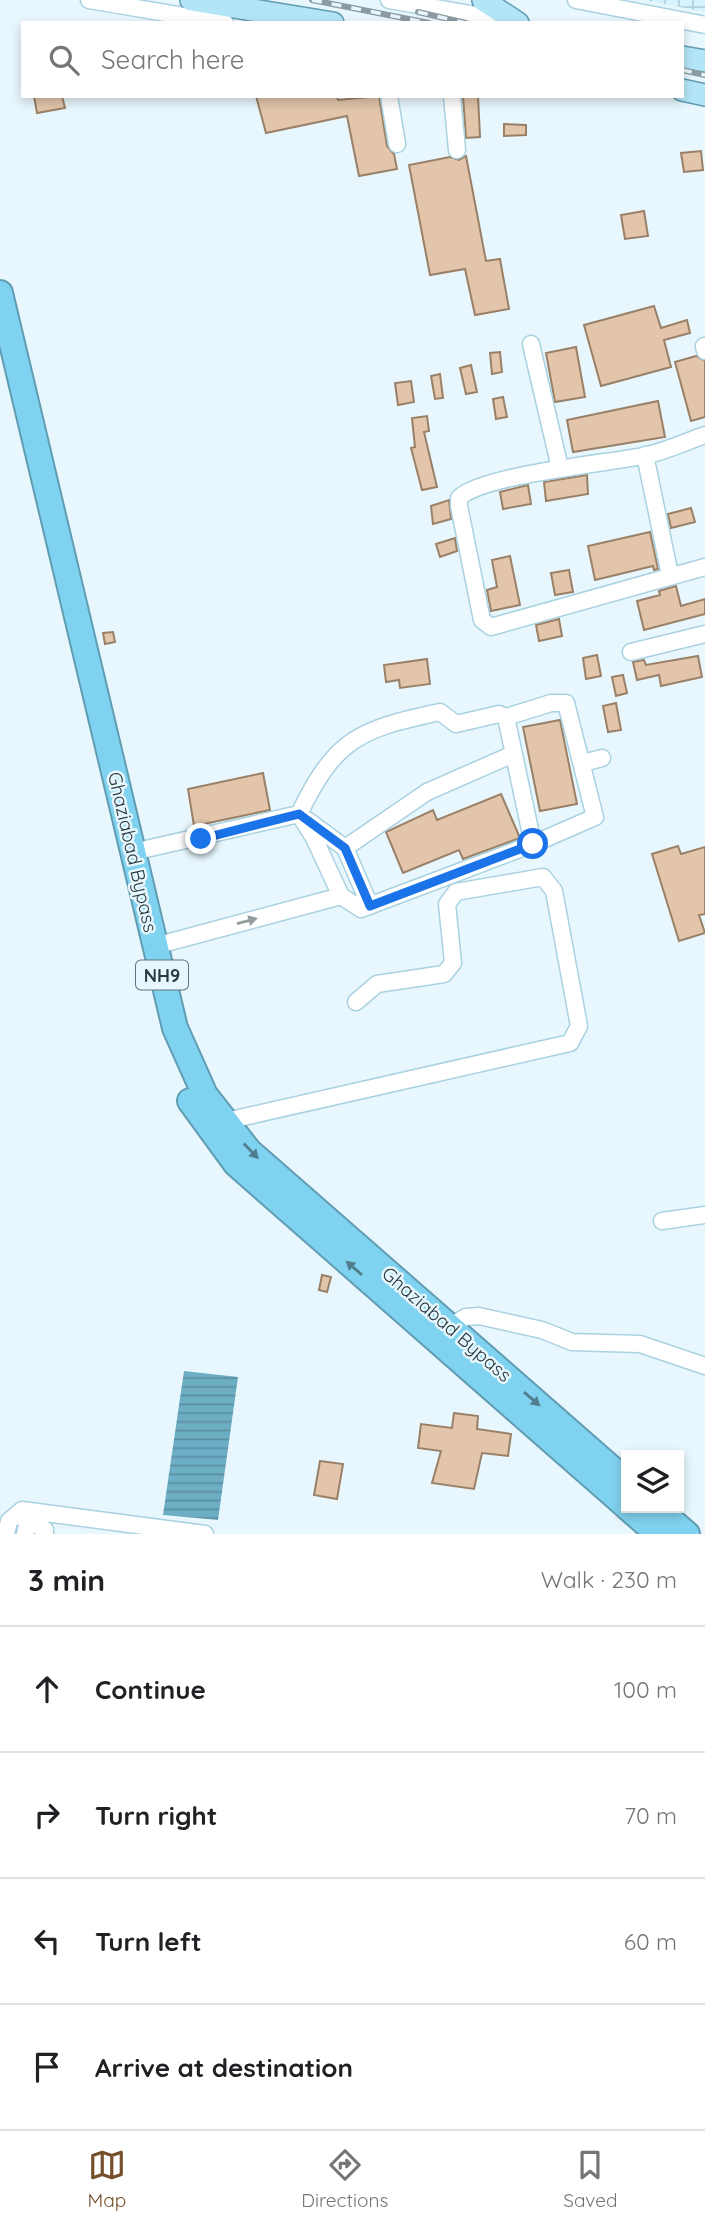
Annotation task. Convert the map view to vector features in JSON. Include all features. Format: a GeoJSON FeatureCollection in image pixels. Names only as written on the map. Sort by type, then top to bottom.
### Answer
{"type":"FeatureCollection","features":[{"type":"Feature","properties":{"kind":"highway","name":"Ghaziabad Bypass"},"geometry":{"type":"LineString","coordinates":[[0,293],[166,1041],[189,1100],[236,1164],[621,1502]]}},
{"type":"Feature","properties":{"kind":"highway","name":"Ghaziabad Bypass"},"geometry":{"type":"LineString","coordinates":[[0,359],[110,781],[133,852],[175,1028],[205,1095],[249,1152],[621,1477]]}},
{"type":"Feature","properties":{"kind":"highway","name":"Ghaziabad Bypass"},"geometry":{"type":"LineString","coordinates":[[634,1513],[658,1534]]}},
{"type":"Feature","properties":{"kind":"highway"},"geometry":{"type":"LineString","coordinates":[[663,1513],[687,1534]]}},
{"type":"Feature","properties":{"kind":"main road"},"geometry":{"type":"LineString","coordinates":[[191,0],[321,21]]}},
{"type":"Feature","properties":{"kind":"main road"},"geometry":{"type":"LineString","coordinates":[[483,0],[514,21]]}},
{"type":"Feature","properties":{"kind":"main road"},"geometry":{"type":"LineString","coordinates":[[684,57],[705,61]]}},
{"type":"Feature","properties":{"kind":"main road"},"geometry":{"type":"LineString","coordinates":[[684,90],[705,95]]}},
{"type":"Feature","properties":{"kind":"street"},"geometry":{"type":"LineString","coordinates":[[89,0],[213,21]]}},
{"type":"Feature","properties":{"kind":"street"},"geometry":{"type":"LineString","coordinates":[[389,0],[509,21]]}},
{"type":"Feature","properties":{"kind":"street"},"geometry":{"type":"LineString","coordinates":[[576,0],[630,5],[705,25]]}},
{"type":"Feature","properties":{"kind":"street"},"geometry":{"type":"LineString","coordinates":[[389,98],[397,144]]}},
{"type":"Feature","properties":{"kind":"street"},"geometry":{"type":"LineString","coordinates":[[452,98],[457,150]]}},
{"type":"Feature","properties":{"kind":"street"},"geometry":{"type":"LineString","coordinates":[[531,344],[560,468]]}},
{"type":"Feature","properties":{"kind":"street"},"geometry":{"type":"LineString","coordinates":[[705,435],[645,455],[560,468],[473,489],[459,498],[477,598],[486,626],[497,627],[705,567]]}},
{"type":"Feature","properties":{"kind":"street"},"geometry":{"type":"LineString","coordinates":[[645,455],[670,575]]}},
{"type":"Feature","properties":{"kind":"street"},"geometry":{"type":"LineString","coordinates":[[631,652],[705,634]]}},
{"type":"Feature","properties":{"kind":"street"},"geometry":{"type":"LineString","coordinates":[[133,852],[299,814],[324,768],[355,737],[367,730],[440,712],[456,724],[499,714],[506,717],[551,703],[566,703],[595,817],[533,844],[361,909],[341,896],[314,838],[299,814]]}},
{"type":"Feature","properties":{"kind":"street"},"geometry":{"type":"LineString","coordinates":[[506,717],[533,844]]}},
{"type":"Feature","properties":{"kind":"street"},"geometry":{"type":"LineString","coordinates":[[345,848],[427,792],[512,755]]}},
{"type":"Feature","properties":{"kind":"street"},"geometry":{"type":"LineString","coordinates":[[583,763],[602,758]]}},
{"type":"Feature","properties":{"kind":"street"},"geometry":{"type":"LineString","coordinates":[[299,814],[345,848],[370,906]]}},
{"type":"Feature","properties":{"kind":"street"},"geometry":{"type":"LineString","coordinates":[[226,1121],[570,1043],[579,1026],[554,891],[543,877],[456,892],[447,904],[453,963],[444,974],[377,984],[356,1002]]}},
{"type":"Feature","properties":{"kind":"street"},"geometry":{"type":"LineString","coordinates":[[155,946],[341,896]]}},
{"type":"Feature","properties":{"kind":"street"},"geometry":{"type":"LineString","coordinates":[[662,1221],[705,1215]]}},
{"type":"Feature","properties":{"kind":"street"},"geometry":{"type":"LineString","coordinates":[[449,1327],[466,1317],[479,1316],[542,1330],[572,1342],[640,1344],[705,1366]]}},
{"type":"Feature","properties":{"kind":"street"},"geometry":{"type":"LineString","coordinates":[[6,1534],[15,1514]]}},
{"type":"Feature","properties":{"kind":"street"},"geometry":{"type":"LineString","coordinates":[[15,1514],[25,1534]]}},
{"type":"Feature","properties":{"kind":"street"},"geometry":{"type":"LineString","coordinates":[[15,1514],[45,1530],[45,1534]]}},
{"type":"Feature","properties":{"kind":"street"},"geometry":{"type":"LineString","coordinates":[[15,1514],[205,1534]]}},
{"type":"Feature","properties":{"kind":"shaded area"},"geometry":{"type":"Polygon","coordinates":[[[644,0],[705,0],[705,12],[644,0]]]}},
{"type":"Feature","properties":{"kind":"water"},"geometry":{"type":"Polygon","coordinates":[[[184,1371],[238,1377],[218,1520],[163,1515],[184,1371]]]}},
{"type":"Feature","properties":{"kind":"building"},"geometry":{"type":"Polygon","coordinates":[[[34,98],[62,98],[65,108],[37,113],[34,98]]]}},
{"type":"Feature","properties":{"kind":"building"},"geometry":{"type":"Polygon","coordinates":[[[257,98],[379,98],[387,146],[394,154],[397,169],[359,176],[347,116],[266,133],[257,98]]]}},
{"type":"Feature","properties":{"kind":"building"},"geometry":{"type":"Polygon","coordinates":[[[463,98],[478,98],[480,137],[466,138],[463,98]]]}},
{"type":"Feature","properties":{"kind":"building"},"geometry":{"type":"Polygon","coordinates":[[[504,124],[526,125],[526,135],[504,136],[504,124]]]}},
{"type":"Feature","properties":{"kind":"building"},"geometry":{"type":"Polygon","coordinates":[[[701,151],[703,170],[684,172],[681,153],[701,151]]]}},
{"type":"Feature","properties":{"kind":"building"},"geometry":{"type":"Polygon","coordinates":[[[466,156],[486,261],[500,259],[509,309],[475,315],[465,269],[430,275],[409,165],[450,157],[459,160],[466,156]]]}},
{"type":"Feature","properties":{"kind":"building"},"geometry":{"type":"Polygon","coordinates":[[[644,211],[648,236],[625,239],[621,215],[644,211]]]}},
{"type":"Feature","properties":{"kind":"building"},"geometry":{"type":"Polygon","coordinates":[[[654,306],[661,328],[687,320],[690,333],[664,340],[671,367],[601,386],[584,325],[654,306]]]}},
{"type":"Feature","properties":{"kind":"building"},"geometry":{"type":"Polygon","coordinates":[[[576,347],[585,397],[555,402],[546,353],[576,347]]]}},
{"type":"Feature","properties":{"kind":"building"},"geometry":{"type":"Polygon","coordinates":[[[500,352],[502,372],[492,374],[490,353],[500,352]]]}},
{"type":"Feature","properties":{"kind":"building"},"geometry":{"type":"Polygon","coordinates":[[[696,356],[705,361],[705,417],[691,421],[675,362],[696,356]]]}},
{"type":"Feature","properties":{"kind":"building"},"geometry":{"type":"Polygon","coordinates":[[[471,365],[477,392],[466,394],[460,368],[471,365]]]}},
{"type":"Feature","properties":{"kind":"building"},"geometry":{"type":"Polygon","coordinates":[[[440,374],[443,398],[435,399],[431,376],[440,374]]]}},
{"type":"Feature","properties":{"kind":"building"},"geometry":{"type":"Polygon","coordinates":[[[411,381],[414,402],[398,405],[395,383],[411,381]]]}},
{"type":"Feature","properties":{"kind":"building"},"geometry":{"type":"Polygon","coordinates":[[[503,397],[507,417],[496,419],[493,399],[503,397]]]}},
{"type":"Feature","properties":{"kind":"building"},"geometry":{"type":"Polygon","coordinates":[[[658,401],[665,437],[573,452],[567,420],[658,401]]]}},
{"type":"Feature","properties":{"kind":"building"},"geometry":{"type":"Polygon","coordinates":[[[427,416],[429,431],[424,432],[437,487],[422,490],[411,448],[415,447],[412,418],[427,416]]]}},
{"type":"Feature","properties":{"kind":"building"},"geometry":{"type":"Polygon","coordinates":[[[587,475],[588,494],[546,501],[544,482],[587,475]]]}},
{"type":"Feature","properties":{"kind":"building"},"geometry":{"type":"Polygon","coordinates":[[[528,485],[531,504],[503,509],[500,492],[528,485]]]}},
{"type":"Feature","properties":{"kind":"building"},"geometry":{"type":"Polygon","coordinates":[[[449,500],[451,519],[433,524],[431,506],[449,500]]]}},
{"type":"Feature","properties":{"kind":"building"},"geometry":{"type":"Polygon","coordinates":[[[691,508],[695,522],[671,528],[668,514],[691,508]]]}},
{"type":"Feature","properties":{"kind":"building"},"geometry":{"type":"Polygon","coordinates":[[[650,532],[658,569],[654,570],[653,566],[595,580],[588,546],[650,532]]]}},
{"type":"Feature","properties":{"kind":"building"},"geometry":{"type":"Polygon","coordinates":[[[455,538],[457,551],[440,557],[436,544],[455,538]]]}},
{"type":"Feature","properties":{"kind":"building"},"geometry":{"type":"Polygon","coordinates":[[[510,556],[520,605],[491,611],[487,590],[497,587],[492,560],[510,556]]]}},
{"type":"Feature","properties":{"kind":"building"},"geometry":{"type":"Polygon","coordinates":[[[569,570],[573,592],[555,595],[551,573],[569,570]]]}},
{"type":"Feature","properties":{"kind":"building"},"geometry":{"type":"Polygon","coordinates":[[[676,586],[681,606],[705,599],[705,614],[644,630],[637,601],[660,595],[659,591],[676,586]]]}},
{"type":"Feature","properties":{"kind":"building"},"geometry":{"type":"Polygon","coordinates":[[[559,619],[562,636],[539,641],[536,625],[559,619]]]}},
{"type":"Feature","properties":{"kind":"building"},"geometry":{"type":"Polygon","coordinates":[[[113,632],[115,642],[105,644],[103,633],[113,632]]]}},
{"type":"Feature","properties":{"kind":"building"},"geometry":{"type":"Polygon","coordinates":[[[597,655],[601,676],[586,679],[583,658],[597,655]]]}},
{"type":"Feature","properties":{"kind":"building"},"geometry":{"type":"Polygon","coordinates":[[[698,656],[702,677],[661,686],[659,675],[637,680],[633,662],[644,660],[646,665],[698,656]]]}},
{"type":"Feature","properties":{"kind":"building"},"geometry":{"type":"Polygon","coordinates":[[[427,659],[430,684],[400,688],[399,680],[386,682],[384,665],[427,659]]]}},
{"type":"Feature","properties":{"kind":"building"},"geometry":{"type":"Polygon","coordinates":[[[623,675],[627,693],[616,696],[612,677],[623,675]]]}},
{"type":"Feature","properties":{"kind":"building"},"geometry":{"type":"Polygon","coordinates":[[[616,703],[621,730],[608,732],[603,706],[616,703]]]}},
{"type":"Feature","properties":{"kind":"building"},"geometry":{"type":"Polygon","coordinates":[[[560,720],[577,804],[540,811],[523,727],[560,720]]]}},
{"type":"Feature","properties":{"kind":"building"},"geometry":{"type":"Polygon","coordinates":[[[263,773],[270,810],[194,826],[188,789],[263,773]]]}},
{"type":"Feature","properties":{"kind":"building"},"geometry":{"type":"Polygon","coordinates":[[[501,794],[520,838],[463,859],[459,850],[403,873],[386,832],[433,810],[437,820],[501,794]]]}},
{"type":"Feature","properties":{"kind":"building"},"geometry":{"type":"Polygon","coordinates":[[[678,846],[681,854],[705,847],[705,914],[699,915],[705,933],[679,941],[652,854],[678,846]]]}},
{"type":"Feature","properties":{"kind":"building"},"geometry":{"type":"Polygon","coordinates":[[[322,1275],[331,1277],[327,1292],[319,1290],[322,1275]]]}},
{"type":"Feature","properties":{"kind":"building"},"geometry":{"type":"Polygon","coordinates":[[[454,1413],[478,1416],[477,1429],[511,1434],[508,1456],[482,1453],[474,1489],[432,1483],[441,1451],[418,1448],[421,1424],[452,1428],[454,1413]]]}},
{"type":"Feature","properties":{"kind":"building"},"geometry":{"type":"Polygon","coordinates":[[[320,1461],[343,1464],[337,1499],[314,1495],[320,1461]]]}},
{"type":"Feature","properties":{"kind":"railway"},"geometry":{"type":"LineString","coordinates":[[312,0],[419,21]]}},
{"type":"Feature","properties":{"kind":"railway"},"geometry":{"type":"LineString","coordinates":[[418,12],[457,21]]}},
{"type":"Feature","properties":{"kind":"railway"},"geometry":{"type":"LineString","coordinates":[[684,70],[705,75]]}},
{"type":"Feature","properties":{"kind":"route"},"geometry":{"type":"LineString","coordinates":[[201,839],[299,814],[345,848],[370,906],[533,844]]}}]}
